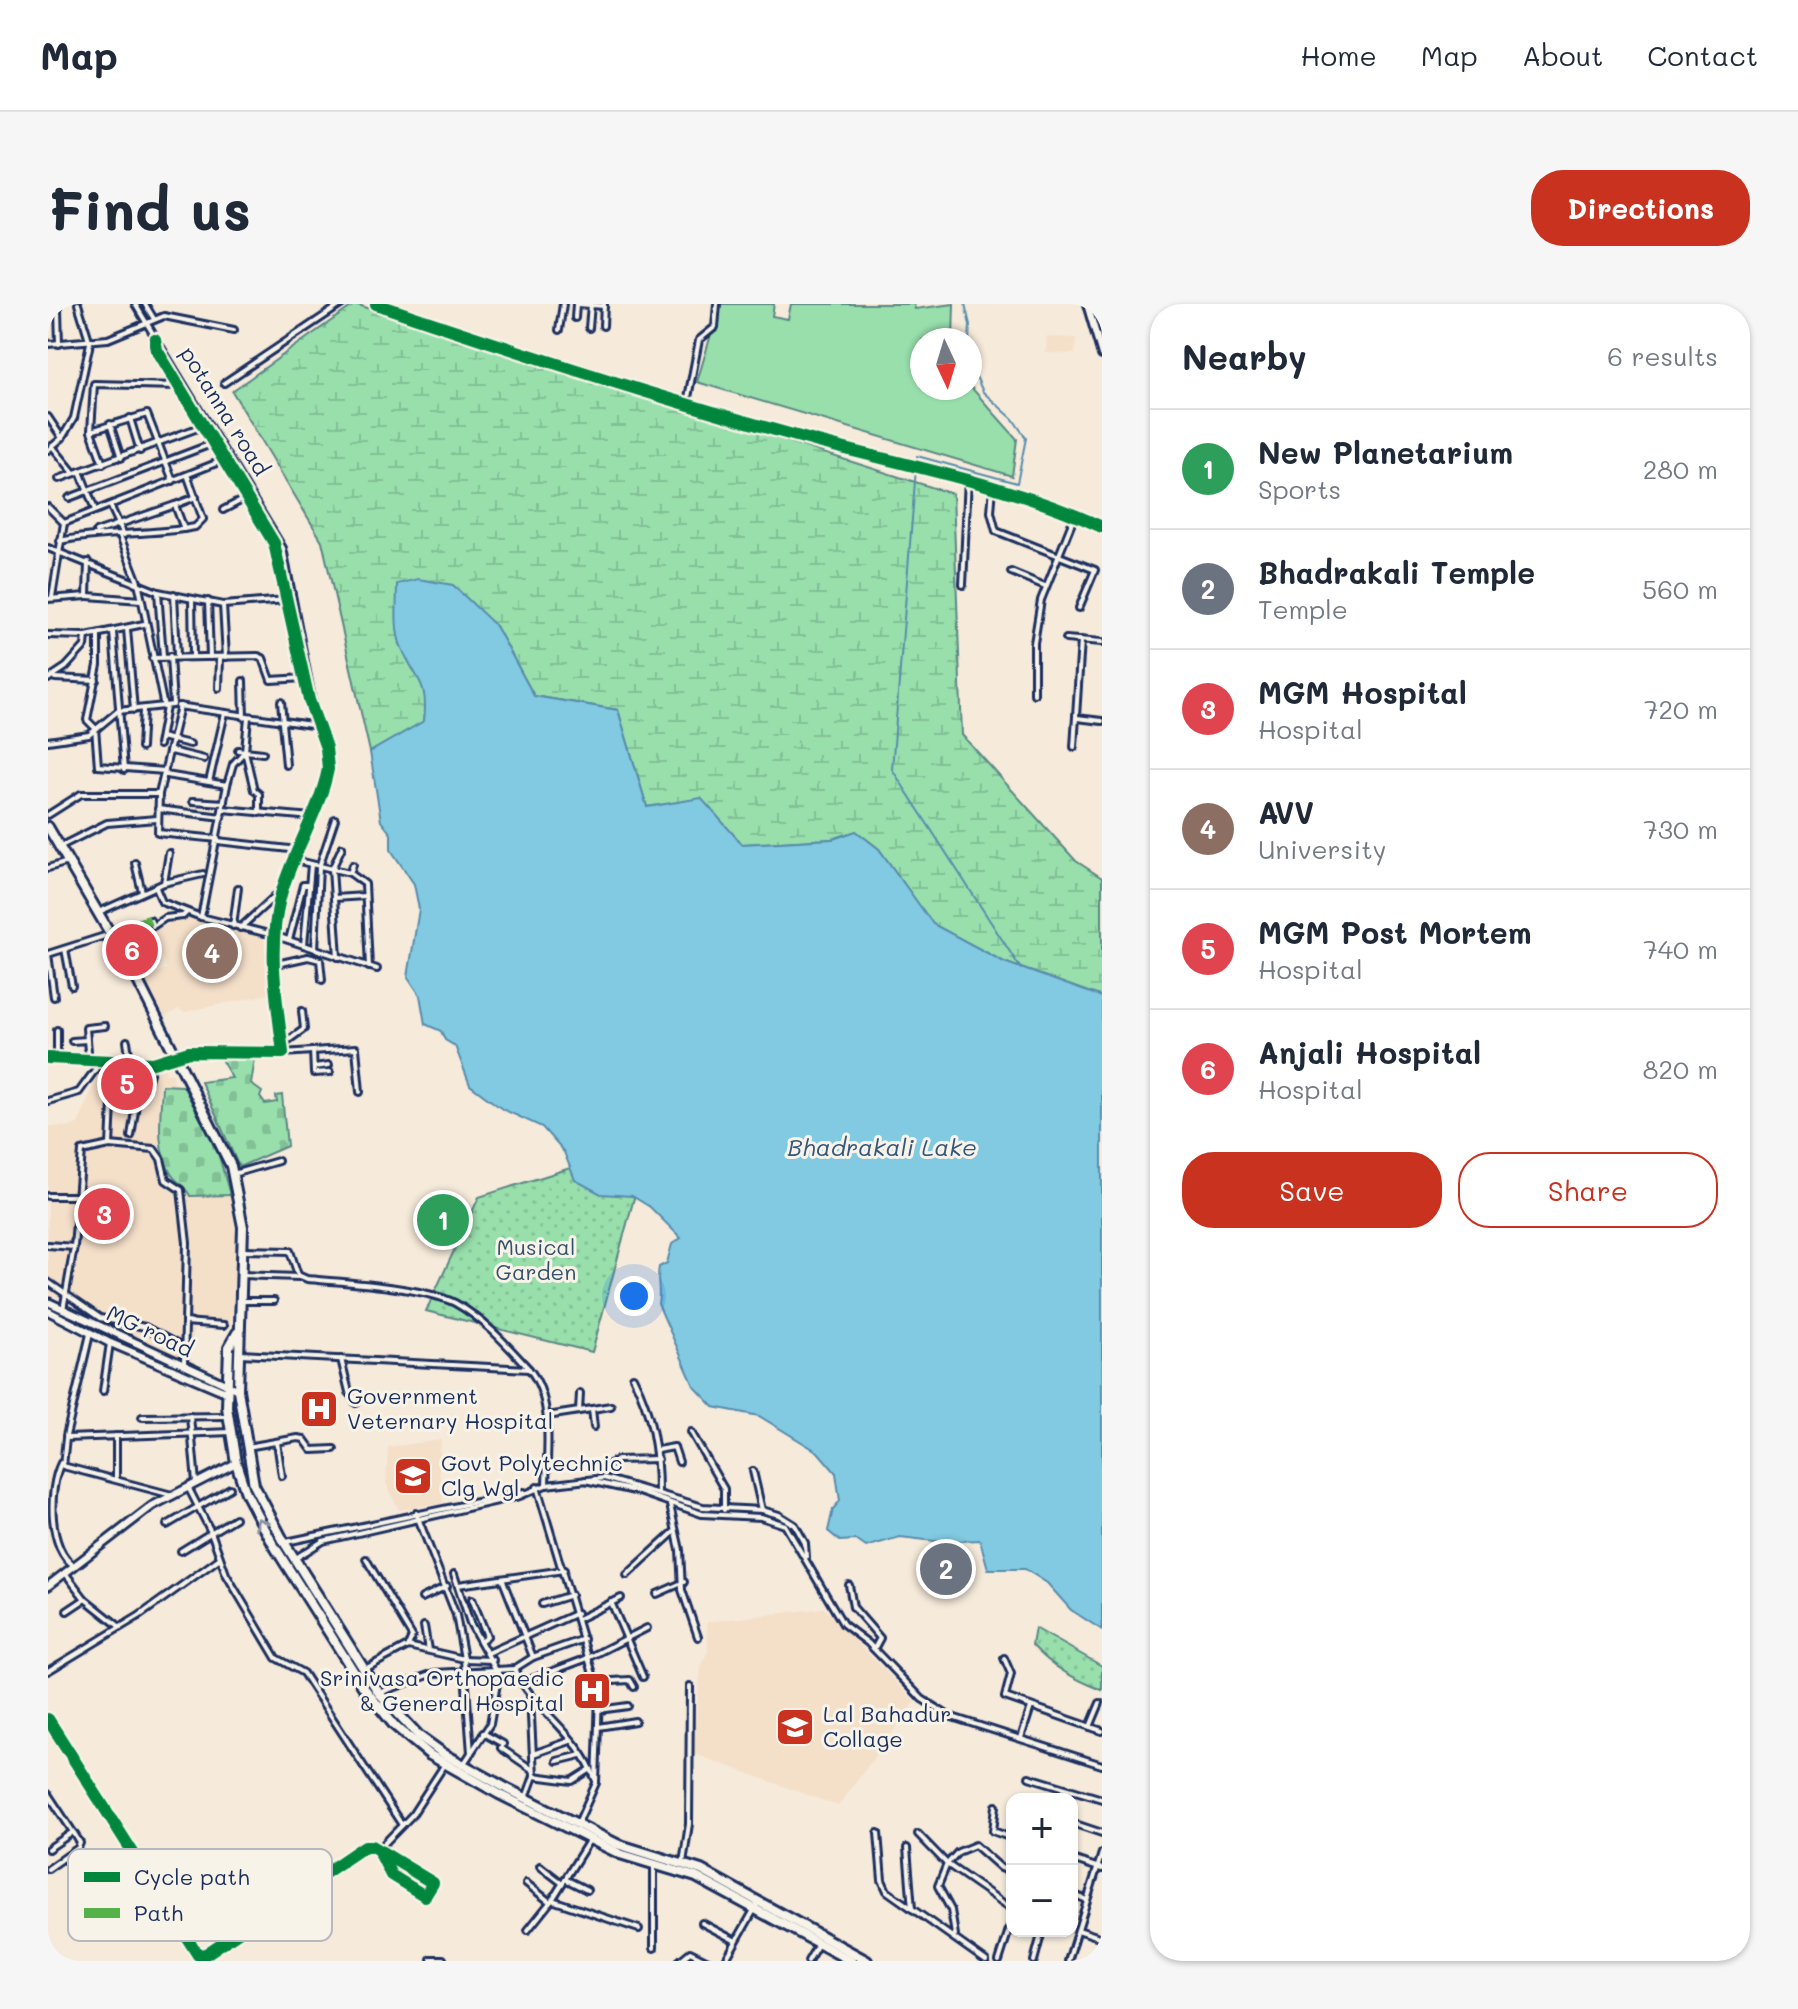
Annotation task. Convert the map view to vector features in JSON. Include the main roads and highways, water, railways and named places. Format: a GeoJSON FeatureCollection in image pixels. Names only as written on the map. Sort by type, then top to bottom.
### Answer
{"type":"FeatureCollection","features":[{"type":"Feature","properties":{"kind":"highway"},"geometry":{"type":"LineString","coordinates":[[48,827],[111,933],[177,1057],[233,1174],[242,1218],[243,1250],[237,1333],[238,1393],[254,1485],[348,1654],[403,1722],[463,1765],[631,1849],[683,1863],[851,1961]]}},
{"type":"Feature","properties":{"kind":"highway"},"geometry":{"type":"LineString","coordinates":[[237,1333],[229,1347],[227,1388],[236,1463],[264,1529],[394,1725],[445,1764],[620,1854],[696,1877],[867,1961]]}},
{"type":"Feature","properties":{"kind":"main road"},"geometry":{"type":"LineString","coordinates":[[1087,304],[1101,349]]}},
{"type":"Feature","properties":{"kind":"main road"},"geometry":{"type":"LineString","coordinates":[[1094,304],[1102,326]]}},
{"type":"Feature","properties":{"kind":"main road","name":"MG road"},"geometry":{"type":"LineString","coordinates":[[48,1302],[183,1371]]}},
{"type":"Feature","properties":{"kind":"main road","name":"MG road"},"geometry":{"type":"LineString","coordinates":[[48,1311],[110,1343],[238,1393]]}},
{"type":"Feature","properties":{"kind":"main road"},"geometry":{"type":"LineString","coordinates":[[48,1586],[77,1567],[130,1522],[172,1495],[236,1463]]}},
{"type":"Feature","properties":{"kind":"water","name":"Bhadrakali Lake"},"geometry":{"type":"Polygon","coordinates":[[[418,579],[453,585],[496,626],[534,696],[618,710],[647,807],[701,798],[742,844],[833,839],[856,831],[879,849],[933,924],[1004,962],[1102,997],[1102,1630],[1071,1610],[1047,1583],[1025,1569],[988,1569],[980,1540],[943,1542],[900,1537],[866,1547],[856,1540],[840,1541],[828,1531],[833,1509],[840,1501],[836,1473],[818,1452],[759,1416],[714,1407],[694,1386],[658,1304],[659,1267],[667,1263],[672,1244],[681,1238],[650,1207],[632,1196],[601,1194],[575,1180],[564,1152],[542,1127],[502,1109],[470,1085],[455,1046],[445,1040],[441,1031],[425,1024],[420,995],[408,977],[419,909],[414,884],[391,850],[391,834],[381,821],[370,752],[424,721],[423,688],[401,646],[397,624],[397,584],[418,579]]]}},
{"type":"Feature","properties":{"kind":"waterway"},"geometry":{"type":"LineString","coordinates":[[965,304],[970,328]]}},
{"type":"Feature","properties":{"kind":"waterway"},"geometry":{"type":"LineString","coordinates":[[982,390],[1013,419],[1026,438],[1017,483],[917,456],[892,769],[1021,969]]}},
{"type":"Feature","properties":{"kind":"place","name":"Anjali Hospital"},"geometry":{"type":"Point","coordinates":[132,950]}},
{"type":"Feature","properties":{"kind":"place","name":"AVV"},"geometry":{"type":"Point","coordinates":[212,953]}},
{"type":"Feature","properties":{"kind":"place","name":"MGM Post Mortem"},"geometry":{"type":"Point","coordinates":[127,1084]}},
{"type":"Feature","properties":{"kind":"place","name":"MGM Hospital"},"geometry":{"type":"Point","coordinates":[104,1214]}},
{"type":"Feature","properties":{"kind":"place","name":"New Planetarium"},"geometry":{"type":"Point","coordinates":[443,1220]}},
{"type":"Feature","properties":{"kind":"place","name":"Government Veternary Hospital"},"geometry":{"type":"Point","coordinates":[319,1409]}},
{"type":"Feature","properties":{"kind":"place","name":"Govt Polytechnic Clg Wgl"},"geometry":{"type":"Point","coordinates":[413,1476]}},
{"type":"Feature","properties":{"kind":"place","name":"Bhadrakali Temple"},"geometry":{"type":"Point","coordinates":[946,1569]}},
{"type":"Feature","properties":{"kind":"place","name":"Srinivasa Orthopaedic & General Hospital"},"geometry":{"type":"Point","coordinates":[592,1691]}},
{"type":"Feature","properties":{"kind":"place","name":"Lal Bahadur Collage"},"geometry":{"type":"Point","coordinates":[795,1727]}},
{"type":"Feature","properties":{"kind":"park label","name":"Musical Garden"},"geometry":{"type":"Point","coordinates":[536,1260]}}]}
